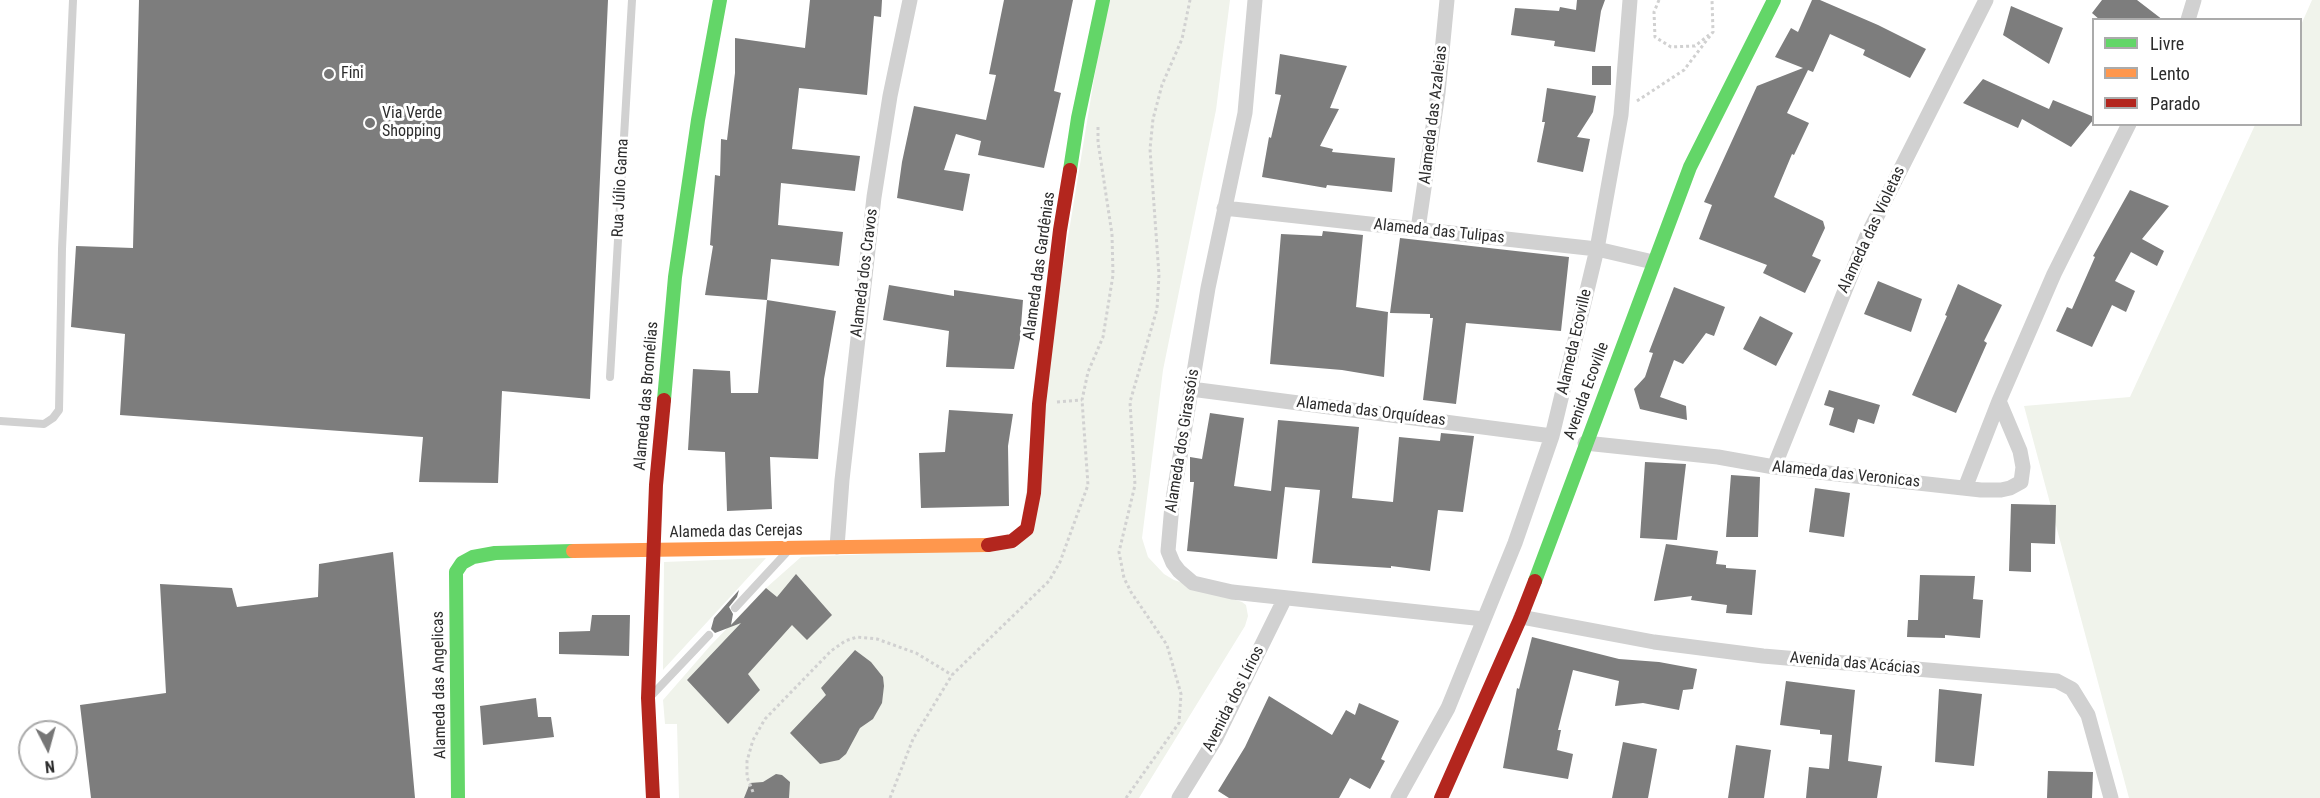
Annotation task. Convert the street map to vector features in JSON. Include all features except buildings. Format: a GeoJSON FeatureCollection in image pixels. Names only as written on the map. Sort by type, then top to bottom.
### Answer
{"type":"FeatureCollection","features":[{"type":"Feature","properties":{"kind":"street","name":"Alameda das Bromélias"},"geometry":{"type":"LineString","coordinates":[[653,798],[648,699],[657,462],[675,277],[698,120],[720,0]]}},
{"type":"Feature","properties":{"kind":"street","name":"Alameda dos Cravos"},"geometry":{"type":"LineString","coordinates":[[837,547],[842,480],[874,197],[890,96],[910,0]]}},
{"type":"Feature","properties":{"kind":"street","name":"Alameda das Gardênias"},"geometry":{"type":"LineString","coordinates":[[1020,536],[1027,529],[1031,514],[1047,327],[1072,151],[1103,0]]}},
{"type":"Feature","properties":{"kind":"street","name":"Alameda dos Girassóis"},"geometry":{"type":"LineString","coordinates":[[1255,0],[1245,113],[1224,208],[1191,389],[1170,523],[1168,551],[1179,571],[1193,583],[1232,592],[1484,619]]}},
{"type":"Feature","properties":{"kind":"street","name":"Alameda das Azaleias"},"geometry":{"type":"LineString","coordinates":[[1418,229],[1438,93],[1447,0]]}},
{"type":"Feature","properties":{"kind":"street","name":"Alameda Ecoville"},"geometry":{"type":"LineString","coordinates":[[1398,798],[1448,708],[1515,543],[1552,436],[1597,249],[1621,115],[1630,0]]}},
{"type":"Feature","properties":{"kind":"street","name":"Avenida Ecoville"},"geometry":{"type":"LineString","coordinates":[[1447,797],[1521,617],[1690,167],[1774,0]]}},
{"type":"Feature","properties":{"kind":"street","name":"Alameda das Violetas"},"geometry":{"type":"LineString","coordinates":[[1774,467],[1866,238],[1986,0]]}},
{"type":"Feature","properties":{"kind":"street"},"geometry":{"type":"LineString","coordinates":[[2189,18],[2194,0]]}},
{"type":"Feature","properties":{"kind":"street"},"geometry":{"type":"LineString","coordinates":[[1965,488],[1999,401],[2054,273],[2128,126]]}},
{"type":"Feature","properties":{"kind":"street","name":"Alameda das Tulipas"},"geometry":{"type":"LineString","coordinates":[[1224,208],[1597,249],[1653,262]]}},
{"type":"Feature","properties":{"kind":"street","name":"Alameda das Orquídeas"},"geometry":{"type":"LineString","coordinates":[[1191,389],[1552,436]]}},
{"type":"Feature","properties":{"kind":"street","name":"Alameda das Veronicas"},"geometry":{"type":"LineString","coordinates":[[1585,443],[1641,447],[1774,467],[2001,490],[2021,482],[2023,467],[2020,451],[1999,401]]}},
{"type":"Feature","properties":{"kind":"street","name":"Alameda das Cerejas"},"geometry":{"type":"LineString","coordinates":[[456,572],[462,562],[473,557],[495,553],[993,545],[1012,542],[1020,536]]}},
{"type":"Feature","properties":{"kind":"street","name":"Alameda das Angelicas"},"geometry":{"type":"LineString","coordinates":[[456,572],[455,703],[458,798]]}},
{"type":"Feature","properties":{"kind":"street","name":"Avenida dos Lírios"},"geometry":{"type":"LineString","coordinates":[[1179,798],[1216,738],[1285,598]]}},
{"type":"Feature","properties":{"kind":"street","name":"Avenida das Acácias"},"geometry":{"type":"LineString","coordinates":[[1521,617],[1654,642],[1763,656],[2057,681],[2072,689],[2088,715],[2111,798]]}},
{"type":"Feature","properties":{"kind":"lane"},"geometry":{"type":"LineString","coordinates":[[0,421],[45,424],[59,410],[62,239],[73,0]]}},
{"type":"Feature","properties":{"kind":"lane","name":"Rua Júlio Gama"},"geometry":{"type":"LineString","coordinates":[[610,377],[632,0]]}},
{"type":"Feature","properties":{"kind":"lane"},"geometry":{"type":"LineString","coordinates":[[735,608],[791,548]]}},
{"type":"Feature","properties":{"kind":"lane"},"geometry":{"type":"LineString","coordinates":[[648,699],[709,635]]}},
{"type":"Feature","properties":{"kind":"path"},"geometry":{"type":"LineString","coordinates":[[1126,798],[1179,723],[1181,694],[1167,645],[1131,592],[1124,578],[1119,552],[1136,485],[1130,402],[1154,321],[1158,298],[1159,275],[1150,149],[1153,119],[1162,85],[1182,39],[1190,0]]}},
{"type":"Feature","properties":{"kind":"path"},"geometry":{"type":"LineString","coordinates":[[1659,0],[1654,12],[1655,37],[1671,48],[1695,46],[1713,32]]}},
{"type":"Feature","properties":{"kind":"path"},"geometry":{"type":"LineString","coordinates":[[1621,115],[1684,70],[1713,32],[1712,0]]}},
{"type":"Feature","properties":{"kind":"path"},"geometry":{"type":"LineString","coordinates":[[890,798],[913,739],[952,675],[1049,581],[1060,562],[1088,485],[1082,400],[1088,372],[1103,337],[1113,275],[1112,234],[1098,142],[1098,119]]}},
{"type":"Feature","properties":{"kind":"path"},"geometry":{"type":"LineString","coordinates":[[1039,404],[1082,400]]}},
{"type":"Feature","properties":{"kind":"path"},"geometry":{"type":"LineString","coordinates":[[753,792],[747,777],[747,761],[753,740],[765,719],[831,651],[845,641],[857,637],[878,639],[916,653],[952,675]]}},
{"type":"Feature","properties":{"kind":"shaded area"},"geometry":{"type":"Polygon","coordinates":[[[1107,0],[1230,0],[1216,110],[1163,370],[1142,538],[1148,557],[1164,574],[1174,580],[1246,605],[1248,616],[1245,626],[1139,798],[679,798],[677,724],[665,724],[663,700],[710,646],[766,588],[801,557],[1017,548],[1107,0]]]}},
{"type":"Feature","properties":{"kind":"shaded area"},"geometry":{"type":"Polygon","coordinates":[[[2312,0],[2320,0],[2320,798],[2129,798],[2024,406],[2130,397],[2255,126],[2302,126],[2302,23],[2312,0]]]}},
{"type":"Feature","properties":{"kind":"shaded area"},"geometry":{"type":"Polygon","coordinates":[[[766,558],[663,670],[664,562],[766,558]]]}},
{"type":"Feature","properties":{"kind":"traffic: fast"},"geometry":{"type":"LineString","coordinates":[[664,400],[675,277],[698,120],[720,0]]}},
{"type":"Feature","properties":{"kind":"traffic: fast"},"geometry":{"type":"LineString","coordinates":[[1070,170],[1078,118],[1103,0]]}},
{"type":"Feature","properties":{"kind":"traffic: fast"},"geometry":{"type":"LineString","coordinates":[[1535,581],[1690,167],[1774,0]]}},
{"type":"Feature","properties":{"kind":"traffic: fast"},"geometry":{"type":"LineString","coordinates":[[458,798],[456,572],[462,563],[473,557],[495,553],[573,551]]}},
{"type":"Feature","properties":{"kind":"traffic: slow"},"geometry":{"type":"LineString","coordinates":[[573,551],[988,545]]}},
{"type":"Feature","properties":{"kind":"traffic: jam"},"geometry":{"type":"LineString","coordinates":[[988,545],[1012,541],[1027,529],[1034,493],[1039,404],[1060,230],[1070,170]]}},
{"type":"Feature","properties":{"kind":"traffic: jam"},"geometry":{"type":"LineString","coordinates":[[653,798],[648,698],[656,485],[664,400]]}},
{"type":"Feature","properties":{"kind":"traffic: jam"},"geometry":{"type":"LineString","coordinates":[[1441,798],[1535,581]]}},
{"type":"Feature","properties":{"kind":"place","name":"Fini"},"geometry":{"type":"Point","coordinates":[329,74]}},
{"type":"Feature","properties":{"kind":"place","name":"Via Verde Shopping"},"geometry":{"type":"Point","coordinates":[370,123]}}]}
